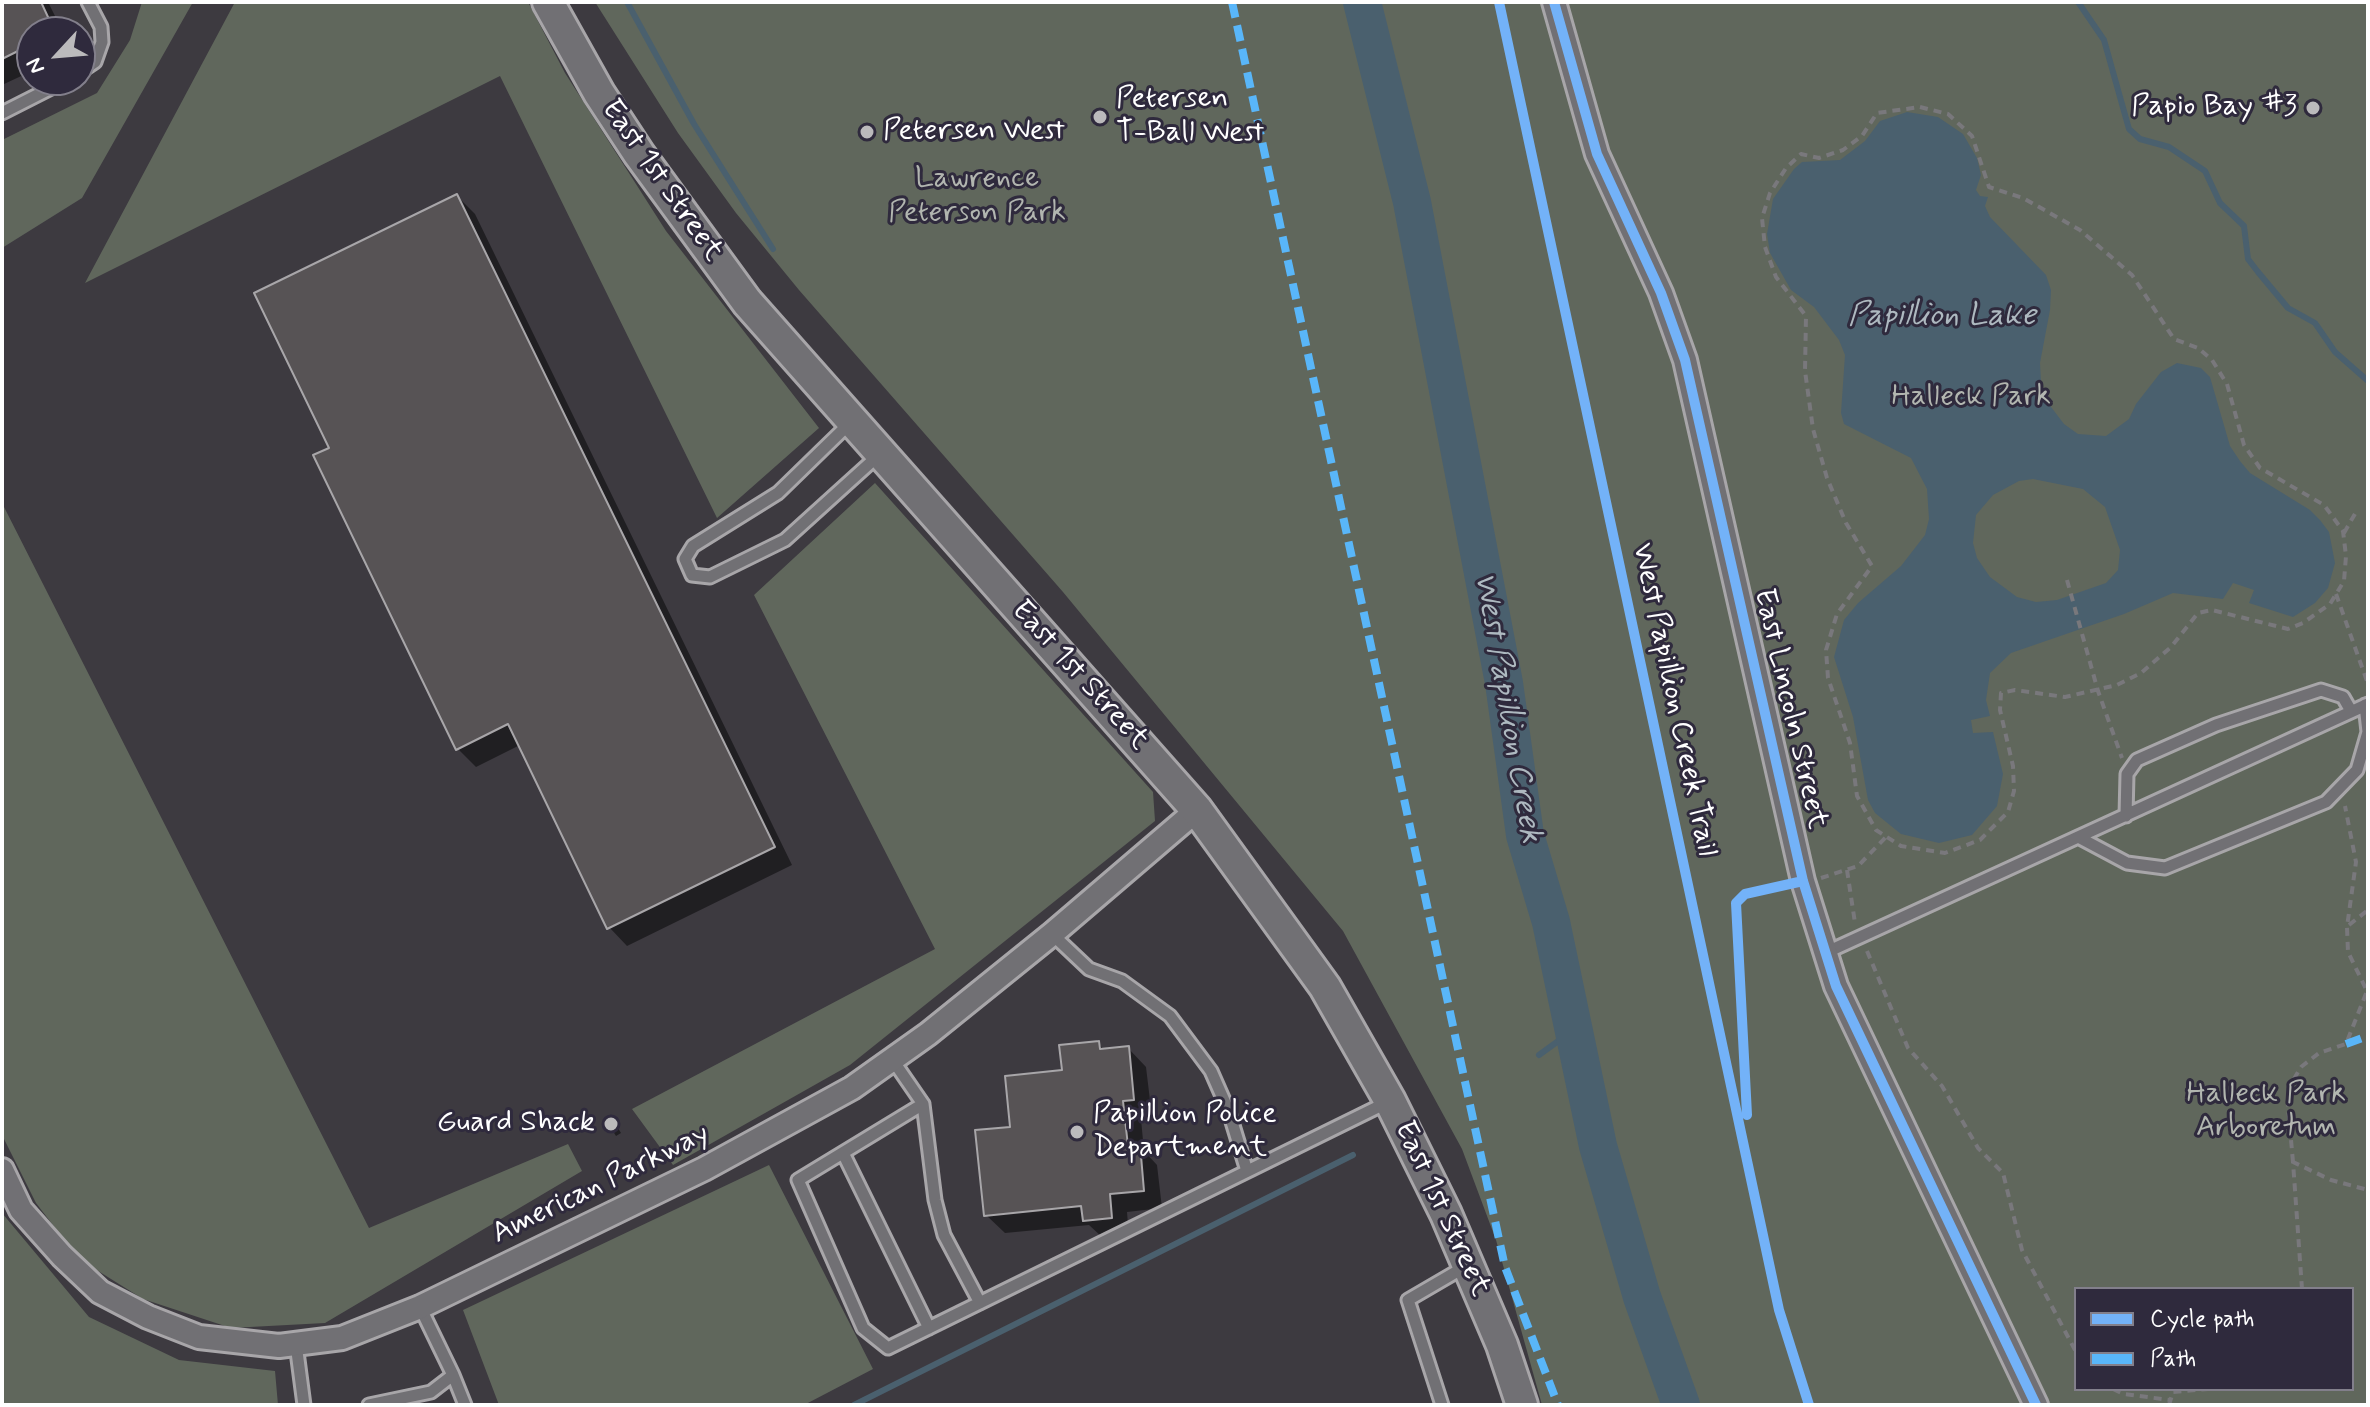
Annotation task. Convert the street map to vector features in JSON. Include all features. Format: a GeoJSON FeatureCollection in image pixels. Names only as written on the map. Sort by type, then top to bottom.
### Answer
{"type":"FeatureCollection","features":[{"type":"Feature","properties":{"kind":"main road","name":"East 1st Street"},"geometry":{"type":"LineString","coordinates":[[548,2],[599,93],[685,219],[747,302],[1197,810],[1325,987],[1390,1101],[1468,1265],[1522,1405]]}},
{"type":"Feature","properties":{"kind":"street","name":"East Lincoln Street"},"geometry":{"type":"LineString","coordinates":[[1554,2],[1597,154],[1661,293],[1685,360],[1803,881],[1825,953],[1852,1024],[2036,1405]]}},
{"type":"Feature","properties":{"kind":"street","name":"American Parkway"},"geometry":{"type":"LineString","coordinates":[[2,1170],[21,1210],[62,1256],[100,1292],[148,1317],[199,1337],[279,1346],[342,1338],[420,1307],[704,1169],[852,1088],[1052,934],[1197,810]]}},
{"type":"Feature","properties":{"kind":"lane"},"geometry":{"type":"LineString","coordinates":[[96,17],[101,27],[102,42],[96,59]]}},
{"type":"Feature","properties":{"kind":"lane"},"geometry":{"type":"LineString","coordinates":[[2,113],[35,96]]}},
{"type":"Feature","properties":{"kind":"lane"},"geometry":{"type":"LineString","coordinates":[[852,420],[792,483],[763,505],[693,546],[685,559],[692,575],[710,577],[785,540],[880,453]]}},
{"type":"Feature","properties":{"kind":"lane"},"geometry":{"type":"LineString","coordinates":[[2126,816],[2127,774],[2137,760],[2216,725],[2321,690],[2343,697],[2351,711]]}},
{"type":"Feature","properties":{"kind":"lane"},"geometry":{"type":"LineString","coordinates":[[1825,953],[2366,704],[2368,732],[2357,770],[2326,802],[2165,868],[2127,863],[2080,838]]}},
{"type":"Feature","properties":{"kind":"lane"},"geometry":{"type":"LineString","coordinates":[[1052,934],[1089,969],[1122,981],[1170,1016],[1211,1071],[1229,1112],[1247,1171]]}},
{"type":"Feature","properties":{"kind":"lane"},"geometry":{"type":"LineString","coordinates":[[892,1059],[923,1104],[935,1200],[944,1235],[980,1303]]}},
{"type":"Feature","properties":{"kind":"lane"},"geometry":{"type":"LineString","coordinates":[[923,1104],[798,1180],[863,1328],[888,1348],[1390,1101]]}},
{"type":"Feature","properties":{"kind":"lane"},"geometry":{"type":"LineString","coordinates":[[843,1153],[929,1328]]}},
{"type":"Feature","properties":{"kind":"lane"},"geometry":{"type":"LineString","coordinates":[[1442,1405],[1408,1300],[1468,1265]]}},
{"type":"Feature","properties":{"kind":"lane"},"geometry":{"type":"LineString","coordinates":[[420,1307],[465,1405]]}},
{"type":"Feature","properties":{"kind":"lane"},"geometry":{"type":"LineString","coordinates":[[296,1344],[304,1405]]}},
{"type":"Feature","properties":{"kind":"lane"},"geometry":{"type":"LineString","coordinates":[[369,1405],[431,1392],[453,1375]]}},
{"type":"Feature","properties":{"kind":"path"},"geometry":{"type":"LineString","coordinates":[[1920,107],[1948,114],[1972,136],[1989,187],[2023,198],[2080,230],[2132,275],[2174,339],[2198,348],[2212,360],[2227,384],[2244,445],[2260,468],[2324,505],[2343,535],[2346,556],[2344,581],[2336,594],[2330,604],[2288,629],[2212,610],[2198,613],[2171,647],[2141,673],[2098,691],[2065,697],[2015,690],[2001,693],[2000,710],[2009,739],[2014,791],[2008,812],[1980,840],[1945,853],[1901,846],[1876,830],[1857,796],[1850,743],[1828,678],[1826,650],[1837,614],[1872,566],[1846,523],[1827,478],[1813,429],[1805,371],[1806,316],[1776,277],[1765,247],[1762,218],[1770,193],[1786,168],[1801,154],[1819,158],[1843,150],[1862,136],[1877,113],[1920,107]]}},
{"type":"Feature","properties":{"kind":"path"},"geometry":{"type":"LineString","coordinates":[[2343,535],[2356,512]]}},
{"type":"Feature","properties":{"kind":"path"},"geometry":{"type":"LineString","coordinates":[[2067,580],[2098,691],[2127,774]]}},
{"type":"Feature","properties":{"kind":"path"},"geometry":{"type":"LineString","coordinates":[[2336,594],[2368,684]]}},
{"type":"Feature","properties":{"kind":"path"},"geometry":{"type":"LineString","coordinates":[[2302,1287],[2288,1106],[2291,1084],[2301,1067],[2319,1053],[2346,1044],[2367,992],[2348,952],[2347,927],[2356,862],[2341,789]]}},
{"type":"Feature","properties":{"kind":"path"},"geometry":{"type":"LineString","coordinates":[[1803,881],[1858,866],[1886,837]]}},
{"type":"Feature","properties":{"kind":"path"},"geometry":{"type":"LineString","coordinates":[[1847,870],[1856,926]]}},
{"type":"Feature","properties":{"kind":"path"},"geometry":{"type":"LineString","coordinates":[[2347,927],[2368,910]]}},
{"type":"Feature","properties":{"kind":"path"},"geometry":{"type":"LineString","coordinates":[[1866,949],[1908,1048],[1942,1086],[1978,1148],[2003,1173],[2022,1250],[2074,1348]]}},
{"type":"Feature","properties":{"kind":"path"},"geometry":{"type":"LineString","coordinates":[[2293,1162],[2331,1180],[2368,1190]]}},
{"type":"Feature","properties":{"kind":"path"},"geometry":{"type":"LineString","coordinates":[[2117,1391],[2170,1403]]}},
{"type":"Feature","properties":{"kind":"green space"},"geometry":{"type":"Polygon","coordinates":[[[142,2],[193,2],[82,198],[2,248],[2,140],[96,96],[130,40],[142,2]]]}},
{"type":"Feature","properties":{"kind":"green space"},"geometry":{"type":"Polygon","coordinates":[[[235,2],[528,2],[565,73],[666,231],[819,428],[717,518],[500,76],[85,283],[235,2]]]}},
{"type":"Feature","properties":{"kind":"green space"},"geometry":{"type":"Polygon","coordinates":[[[595,2],[2368,2],[2368,1405],[1542,1405],[1496,1240],[1462,1149],[1343,931],[1063,592],[799,290],[736,213],[678,133],[595,2]]]}},
{"type":"Feature","properties":{"kind":"green space"},"geometry":{"type":"Polygon","coordinates":[[[875,483],[1153,792],[1155,821],[850,1065],[673,1165],[632,1109],[935,949],[754,595],[875,483]]]}},
{"type":"Feature","properties":{"kind":"green space"},"geometry":{"type":"Polygon","coordinates":[[[2,503],[369,1228],[568,1144],[582,1171],[325,1323],[231,1328],[143,1299],[79,1259],[36,1203],[2,1135],[2,503]]]}},
{"type":"Feature","properties":{"kind":"green space"},"geometry":{"type":"Polygon","coordinates":[[[769,1165],[873,1369],[804,1405],[499,1405],[463,1310],[769,1165]]]}},
{"type":"Feature","properties":{"kind":"green space"},"geometry":{"type":"Polygon","coordinates":[[[2,1213],[89,1317],[179,1360],[275,1371],[278,1405],[2,1405],[2,1213]]]}},
{"type":"Feature","properties":{"kind":"water","name":"Papillion Lake"},"geometry":{"type":"Polygon","coordinates":[[[1907,112],[1938,117],[1963,134],[1977,158],[1981,175],[1976,190],[1980,196],[1988,197],[1985,206],[1990,217],[2046,275],[2051,290],[2040,363],[2041,382],[2048,403],[2064,424],[2078,434],[2106,436],[2129,419],[2136,404],[2161,372],[2177,363],[2201,368],[2210,377],[2230,446],[2240,461],[2250,473],[2310,510],[2320,520],[2329,532],[2335,563],[2328,588],[2315,603],[2293,617],[2249,603],[2254,590],[2233,583],[2223,599],[2173,593],[2124,614],[2011,653],[1990,673],[1986,700],[1990,716],[1971,720],[1973,733],[1993,732],[2003,774],[1997,806],[1972,835],[1939,843],[1901,834],[1875,813],[1868,800],[1853,717],[1834,657],[1844,620],[1858,603],[1901,566],[1925,535],[1929,519],[1927,489],[1911,458],[1844,424],[1841,413],[1845,355],[1839,340],[1814,307],[1791,290],[1770,253],[1767,234],[1773,199],[1794,169],[1802,162],[1840,160],[1865,141],[1880,121],[1907,112]],[[2033,479],[2019,481],[1993,495],[1976,515],[1973,543],[1977,558],[1990,577],[2017,597],[2036,602],[2057,600],[2106,583],[2118,570],[2120,550],[2105,507],[2083,489],[2033,479]]]}},
{"type":"Feature","properties":{"kind":"building"},"geometry":{"type":"Polygon","coordinates":[[[2,2],[41,2],[48,16],[16,16],[16,52],[2,59],[2,2]]]}},
{"type":"Feature","properties":{"kind":"building"},"geometry":{"type":"Polygon","coordinates":[[[457,194],[775,847],[607,929],[508,724],[456,750],[313,455],[329,448],[254,293],[457,194]]]}},
{"type":"Feature","properties":{"kind":"building"},"geometry":{"type":"Polygon","coordinates":[[[1099,1041],[1100,1049],[1129,1046],[1134,1100],[1123,1101],[1128,1146],[1140,1144],[1144,1191],[1110,1194],[1112,1218],[1083,1221],[1081,1206],[984,1216],[975,1130],[1010,1127],[1005,1076],[1062,1070],[1059,1045],[1099,1041]]]}},
{"type":"Feature","properties":{"kind":"waterway"},"geometry":{"type":"LineString","coordinates":[[627,2],[694,124],[773,249]]}},
{"type":"Feature","properties":{"kind":"waterway","name":"West Papillion Creek"},"geometry":{"type":"LineString","coordinates":[[1362,2],[1412,202],[1504,683],[1525,835],[1551,922],[1598,1146],[1642,1297],[1681,1405]]}},
{"type":"Feature","properties":{"kind":"waterway"},"geometry":{"type":"LineString","coordinates":[[2078,2],[2104,40],[2129,129],[2140,139],[2169,147],[2205,171],[2220,203],[2244,226],[2248,259],[2258,272],[2288,308],[2315,323],[2335,352],[2368,381]]}},
{"type":"Feature","properties":{"kind":"waterway"},"geometry":{"type":"LineString","coordinates":[[1539,1055],[1572,1031]]}},
{"type":"Feature","properties":{"kind":"waterway"},"geometry":{"type":"LineString","coordinates":[[854,1405],[1353,1155]]}},
{"type":"Feature","properties":{"kind":"marked path"},"geometry":{"type":"LineString","coordinates":[[1232,2],[1505,1267],[1558,1405]]}},
{"type":"Feature","properties":{"kind":"marked path"},"geometry":{"type":"LineString","coordinates":[[2346,1044],[2368,1036]]}},
{"type":"Feature","properties":{"kind":"cycle path","name":"West Papillion Creek Trail"},"geometry":{"type":"LineString","coordinates":[[1499,2],[1779,1310],[1809,1405]]}},
{"type":"Feature","properties":{"kind":"cycle path"},"geometry":{"type":"LineString","coordinates":[[1554,2],[1597,154],[1661,293],[1685,360],[1803,881],[1836,986],[2036,1405]]}},
{"type":"Feature","properties":{"kind":"cycle path"},"geometry":{"type":"LineString","coordinates":[[1747,1115],[1736,903],[1745,894],[1803,881]]}},
{"type":"Feature","properties":{"kind":"place","name":"Papio Bay #3"},"geometry":{"type":"Point","coordinates":[2313,108]}},
{"type":"Feature","properties":{"kind":"place","name":"Petersen T-Ball West"},"geometry":{"type":"Point","coordinates":[1100,117]}},
{"type":"Feature","properties":{"kind":"place","name":"Petersen West"},"geometry":{"type":"Point","coordinates":[867,132]}},
{"type":"Feature","properties":{"kind":"place","name":"Guard Shack"},"geometry":{"type":"Point","coordinates":[611,1124]}},
{"type":"Feature","properties":{"kind":"place","name":"Papillion Police Department"},"geometry":{"type":"Point","coordinates":[1077,1132]}},
{"type":"Feature","properties":{"kind":"park label","name":"Lawrence Peterson Park"},"geometry":{"type":"Point","coordinates":[977,197]}},
{"type":"Feature","properties":{"kind":"park label","name":"Halleck Park"},"geometry":{"type":"Point","coordinates":[1971,398]}},
{"type":"Feature","properties":{"kind":"park label","name":"Halleck Park Arboretum"},"geometry":{"type":"Point","coordinates":[2266,1112]}}]}
